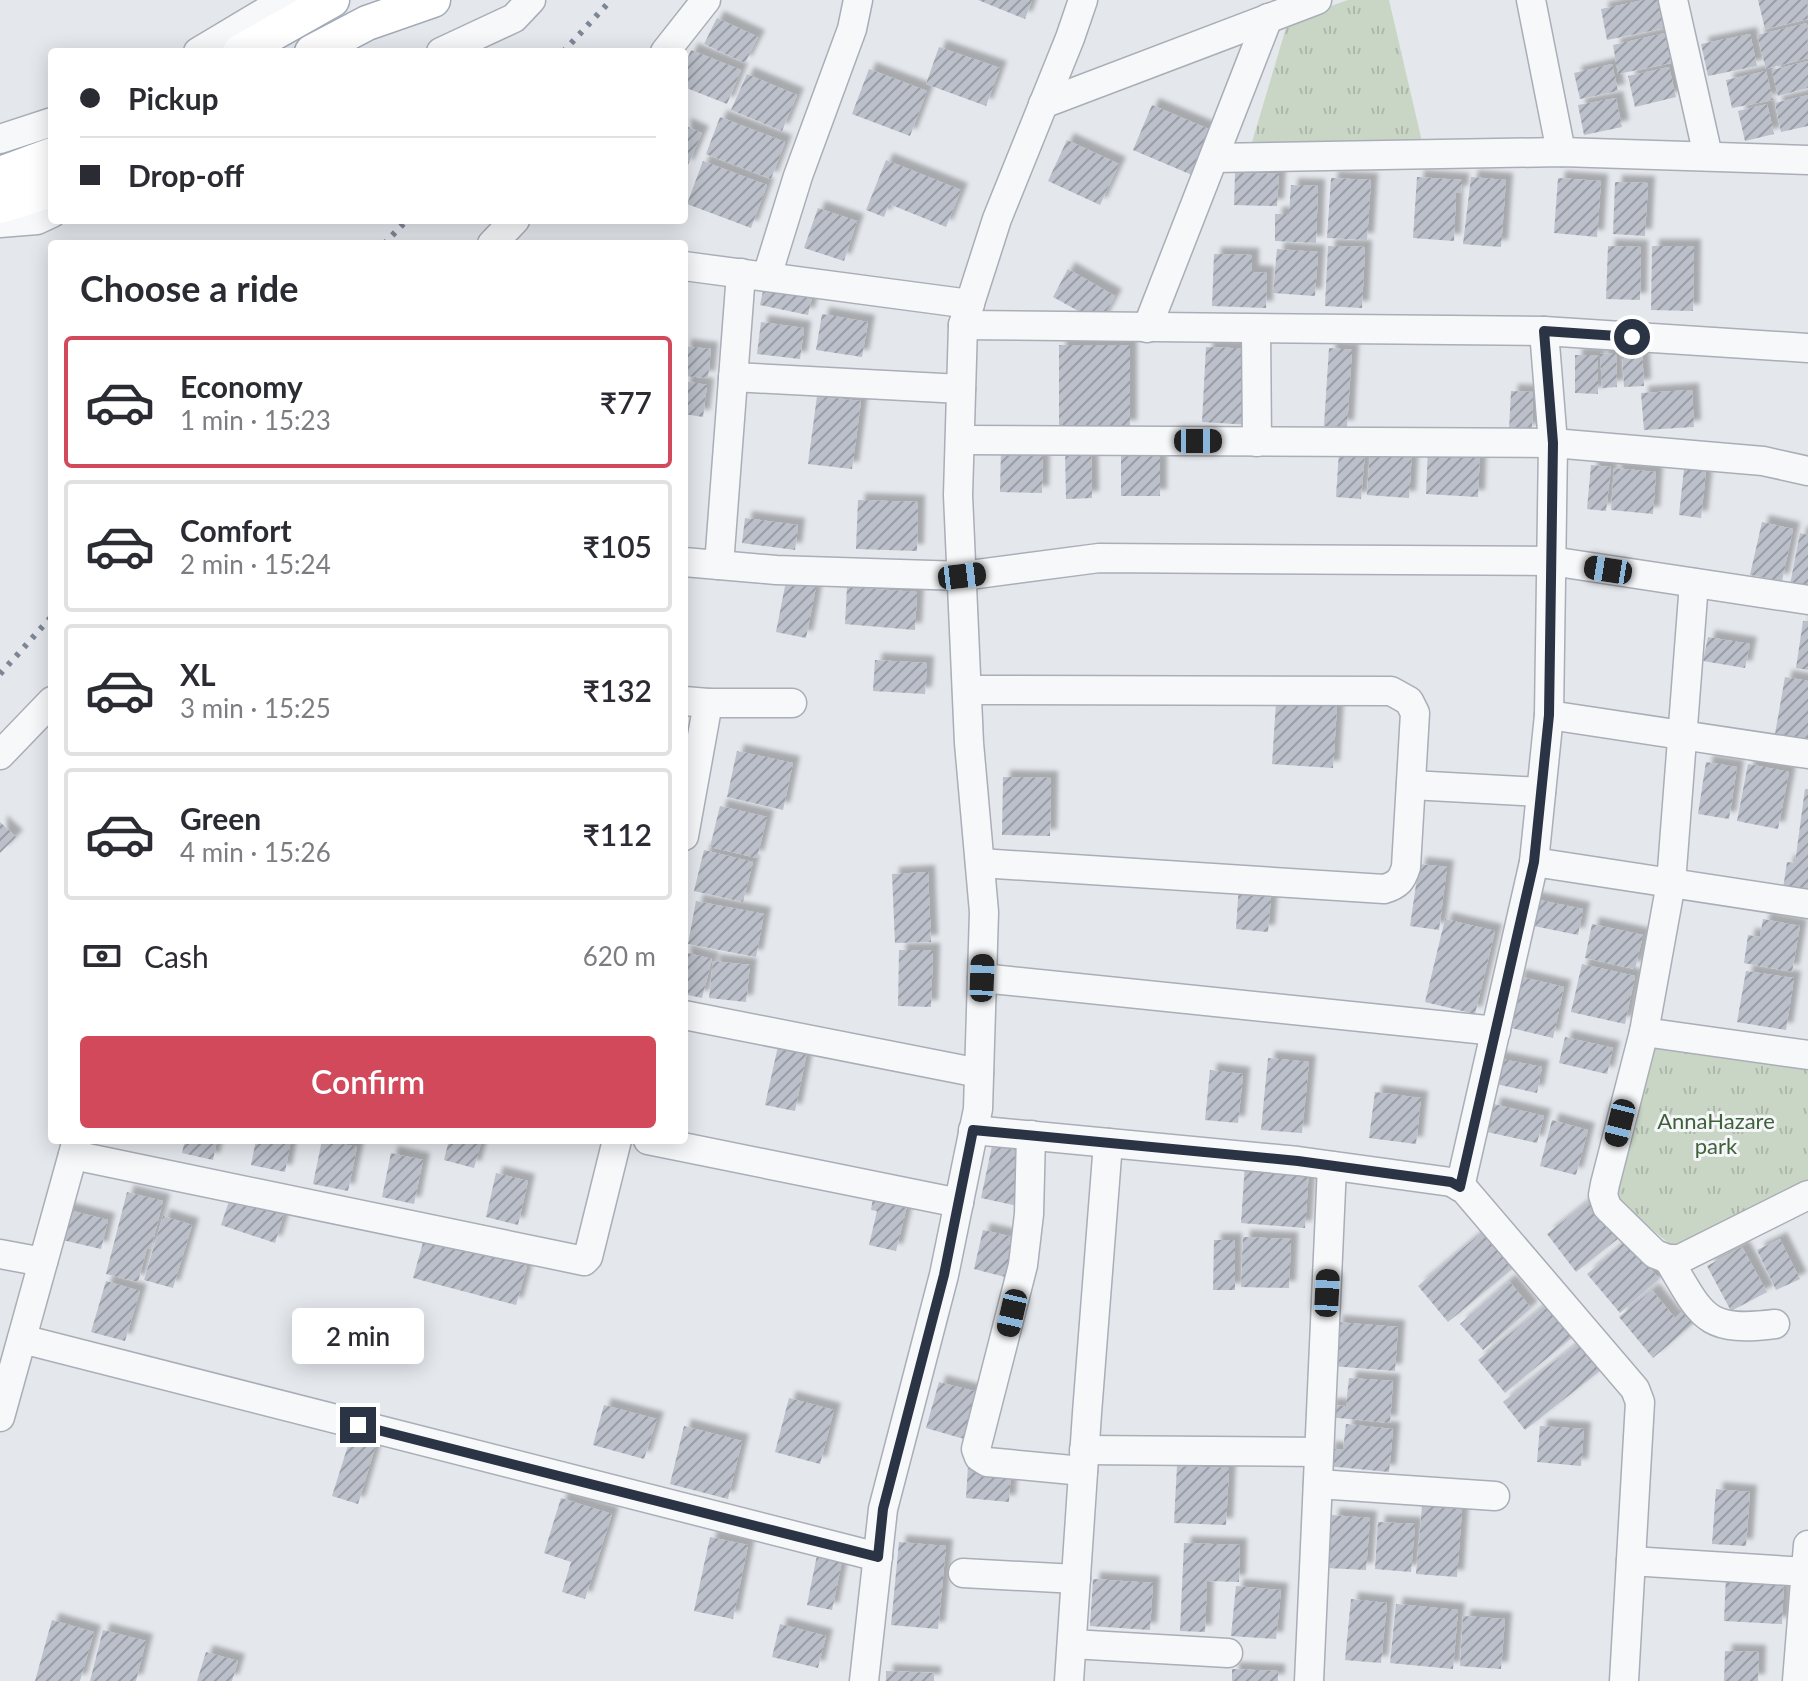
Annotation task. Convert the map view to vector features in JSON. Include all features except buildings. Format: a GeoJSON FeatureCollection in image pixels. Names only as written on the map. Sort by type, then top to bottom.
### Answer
{"type":"FeatureCollection","features":[{"type":"Feature","properties":{"kind":"main road"},"geometry":{"type":"LineString","coordinates":[[247,48],[332,0]]}},
{"type":"Feature","properties":{"kind":"main road"},"geometry":{"type":"LineString","coordinates":[[320,48],[367,23],[433,0]]}},
{"type":"Feature","properties":{"kind":"main road"},"geometry":{"type":"LineString","coordinates":[[0,174],[48,156]]}},
{"type":"Feature","properties":{"kind":"main road"},"geometry":{"type":"LineString","coordinates":[[0,206],[48,191]]}},
{"type":"Feature","properties":{"kind":"street"},"geometry":{"type":"LineString","coordinates":[[205,48],[285,0]]}},
{"type":"Feature","properties":{"kind":"street"},"geometry":{"type":"LineString","coordinates":[[668,48],[706,0]]}},
{"type":"Feature","properties":{"kind":"street"},"geometry":{"type":"LineString","coordinates":[[719,565],[733,377],[754,274],[798,176],[852,29],[858,0]]}},
{"type":"Feature","properties":{"kind":"street"},"geometry":{"type":"LineString","coordinates":[[864,1681],[883,1509],[944,1275],[978,1109],[984,912],[967,690],[958,495],[966,315],[997,219],[1083,0]]}},
{"type":"Feature","properties":{"kind":"street"},"geometry":{"type":"LineString","coordinates":[[1043,104],[1317,0]]}},
{"type":"Feature","properties":{"kind":"street"},"geometry":{"type":"LineString","coordinates":[[1531,0],[1561,152]]}},
{"type":"Feature","properties":{"kind":"street"},"geometry":{"type":"LineString","coordinates":[[1673,0],[1708,156]]}},
{"type":"Feature","properties":{"kind":"street"},"geometry":{"type":"LineString","coordinates":[[449,48],[523,9]]}},
{"type":"Feature","properties":{"kind":"street"},"geometry":{"type":"LineString","coordinates":[[1147,328],[1268,18]]}},
{"type":"Feature","properties":{"kind":"street"},"geometry":{"type":"LineString","coordinates":[[0,139],[48,123]]}},
{"type":"Feature","properties":{"kind":"street"},"geometry":{"type":"LineString","coordinates":[[1214,158],[1561,152],[1808,160]]}},
{"type":"Feature","properties":{"kind":"street"},"geometry":{"type":"LineString","coordinates":[[0,223],[37,220],[48,215]]}},
{"type":"Feature","properties":{"kind":"street"},"geometry":{"type":"LineString","coordinates":[[688,266],[754,274],[966,315],[1147,328],[1544,331],[1808,348]]}},
{"type":"Feature","properties":{"kind":"street"},"geometry":{"type":"LineString","coordinates":[[1256,330],[1257,442]]}},
{"type":"Feature","properties":{"kind":"street"},"geometry":{"type":"LineString","coordinates":[[1460,1187],[1534,862],[1549,715],[1553,443],[1544,331]]}},
{"type":"Feature","properties":{"kind":"street"},"geometry":{"type":"LineString","coordinates":[[733,377],[961,389]]}},
{"type":"Feature","properties":{"kind":"street"},"geometry":{"type":"LineString","coordinates":[[960,440],[1553,443],[1763,461],[1808,471]]}},
{"type":"Feature","properties":{"kind":"street"},"geometry":{"type":"LineString","coordinates":[[1763,461],[1808,447]]}},
{"type":"Feature","properties":{"kind":"street"},"geometry":{"type":"LineString","coordinates":[[688,562],[776,570],[962,576],[1099,558],[1551,561],[1808,600]]}},
{"type":"Feature","properties":{"kind":"street"},"geometry":{"type":"LineString","coordinates":[[1694,583],[1671,883],[1644,1032],[1603,1195],[1607,1207],[1655,1254],[1668,1259],[1680,1259],[1692,1254],[1808,1195]]}},
{"type":"Feature","properties":{"kind":"street"},"geometry":{"type":"LineString","coordinates":[[967,690],[1391,691],[1409,701],[1415,713],[1406,867],[1402,879],[1393,887],[1384,889],[980,863]]}},
{"type":"Feature","properties":{"kind":"street"},"geometry":{"type":"LineString","coordinates":[[688,791],[696,702],[792,703]]}},
{"type":"Feature","properties":{"kind":"street"},"geometry":{"type":"LineString","coordinates":[[0,755],[48,705]]}},
{"type":"Feature","properties":{"kind":"street"},"geometry":{"type":"LineString","coordinates":[[1549,715],[1808,754]]}},
{"type":"Feature","properties":{"kind":"street"},"geometry":{"type":"LineString","coordinates":[[1411,785],[1541,792]]}},
{"type":"Feature","properties":{"kind":"street"},"geometry":{"type":"LineString","coordinates":[[1534,862],[1808,904]]}},
{"type":"Feature","properties":{"kind":"street"},"geometry":{"type":"LineString","coordinates":[[982,978],[1496,1031]]}},
{"type":"Feature","properties":{"kind":"street"},"geometry":{"type":"LineString","coordinates":[[688,1016],[979,1073]]}},
{"type":"Feature","properties":{"kind":"street"},"geometry":{"type":"LineString","coordinates":[[1644,1032],[1808,1055]]}},
{"type":"Feature","properties":{"kind":"street"},"geometry":{"type":"LineString","coordinates":[[973,1130],[1332,1166],[1451,1182],[1460,1187],[1635,1389],[1640,1402],[1624,1681]]}},
{"type":"Feature","properties":{"kind":"street"},"geometry":{"type":"LineString","coordinates":[[1031,1135],[1029,1214],[1023,1265],[976,1449],[979,1457],[987,1462],[1319,1452]]}},
{"type":"Feature","properties":{"kind":"street"},"geometry":{"type":"LineString","coordinates":[[1069,1681],[1108,1143]]}},
{"type":"Feature","properties":{"kind":"street"},"geometry":{"type":"LineString","coordinates":[[0,1417],[4,1385],[22,1339],[75,1148],[580,1261],[588,1257],[616,1144]]}},
{"type":"Feature","properties":{"kind":"street"},"geometry":{"type":"LineString","coordinates":[[669,1144],[959,1203]]}},
{"type":"Feature","properties":{"kind":"street"},"geometry":{"type":"LineString","coordinates":[[1309,1681],[1332,1166]]}},
{"type":"Feature","properties":{"kind":"street"},"geometry":{"type":"LineString","coordinates":[[0,1254],[43,1262]]}},
{"type":"Feature","properties":{"kind":"street"},"geometry":{"type":"LineString","coordinates":[[1668,1259],[1698,1308],[1713,1321],[1743,1328],[1775,1324]]}},
{"type":"Feature","properties":{"kind":"street"},"geometry":{"type":"LineString","coordinates":[[22,1339],[878,1557]]}},
{"type":"Feature","properties":{"kind":"street"},"geometry":{"type":"LineString","coordinates":[[1318,1484],[1495,1496]]}},
{"type":"Feature","properties":{"kind":"street"},"geometry":{"type":"LineString","coordinates":[[1631,1561],[1807,1559],[1806,1602],[1797,1681]]}},
{"type":"Feature","properties":{"kind":"street"},"geometry":{"type":"LineString","coordinates":[[963,1573],[1076,1579]]}},
{"type":"Feature","properties":{"kind":"street"},"geometry":{"type":"LineString","coordinates":[[1072,1644],[1228,1653]]}},
{"type":"Feature","properties":{"kind":"green space"},"geometry":{"type":"Polygon","coordinates":[[[1348,0],[1389,0],[1423,146],[1250,149],[1288,21],[1348,0]]]}},
{"type":"Feature","properties":{"kind":"green space","name":"AnnaHazare park"},"geometry":{"type":"Polygon","coordinates":[[[1651,1043],[1808,1063],[1808,1182],[1681,1245],[1672,1246],[1618,1201],[1615,1188],[1651,1043]]]}},
{"type":"Feature","properties":{"kind":"railway"},"geometry":{"type":"LineString","coordinates":[[567,48],[611,0]]}},
{"type":"Feature","properties":{"kind":"railway"},"geometry":{"type":"LineString","coordinates":[[388,240],[403,224]]}},
{"type":"Feature","properties":{"kind":"railway"},"geometry":{"type":"LineString","coordinates":[[0,674],[48,620]]}},
{"type":"Feature","properties":{"kind":"route"},"geometry":{"type":"LineString","coordinates":[[358,1425],[878,1557],[883,1509],[944,1275],[973,1130],[1298,1161],[1451,1182],[1460,1187],[1534,862],[1549,715],[1553,443],[1544,331],[1632,337]]}}]}
